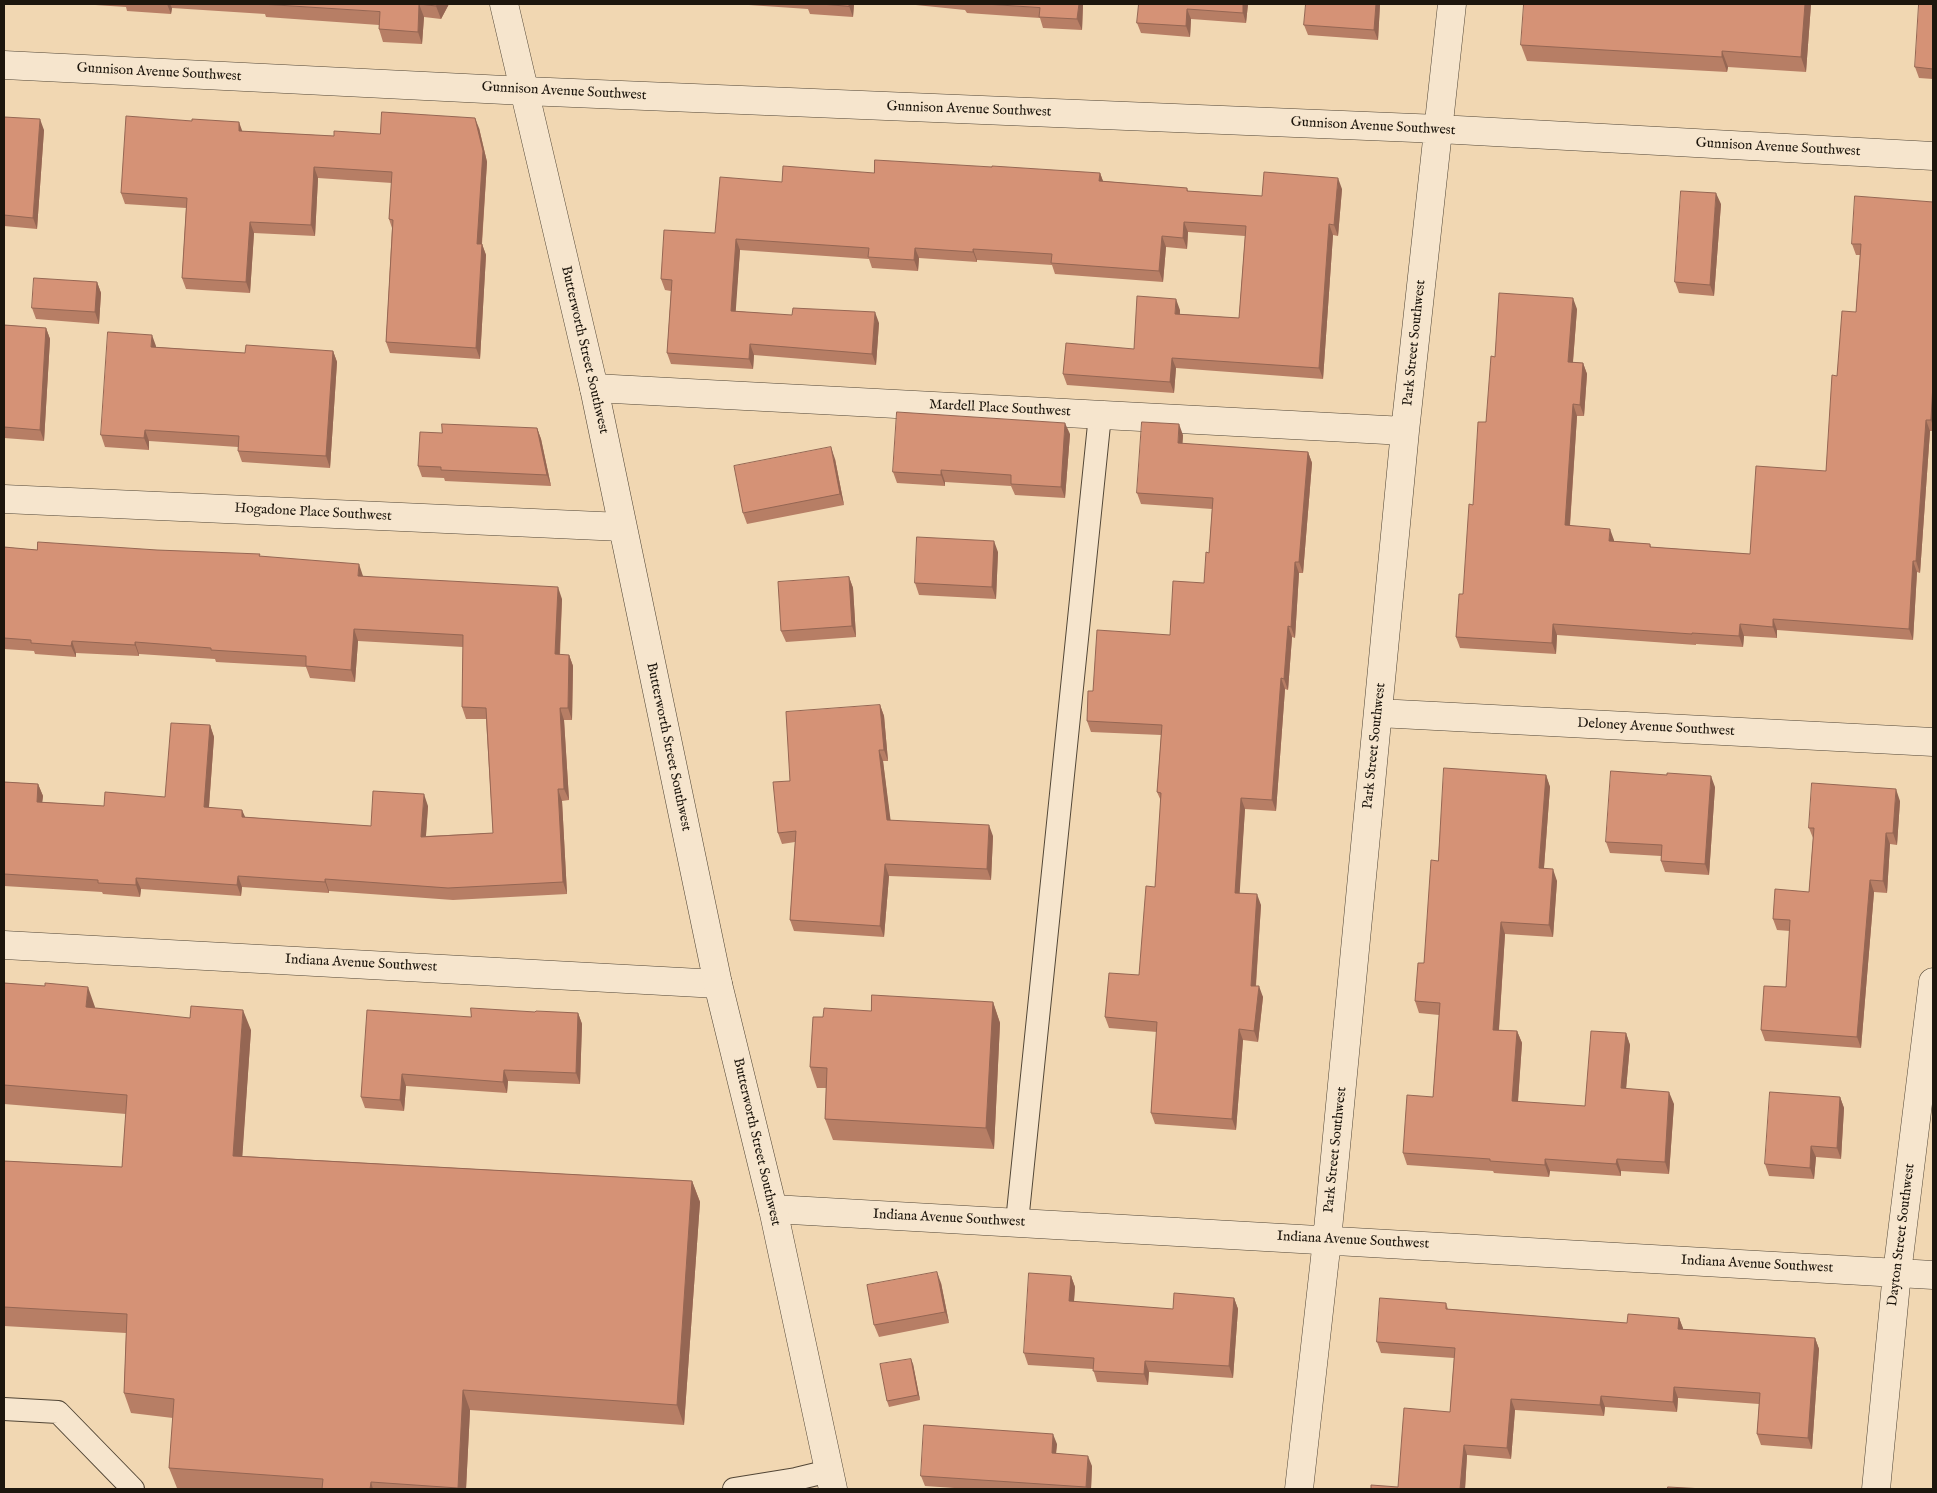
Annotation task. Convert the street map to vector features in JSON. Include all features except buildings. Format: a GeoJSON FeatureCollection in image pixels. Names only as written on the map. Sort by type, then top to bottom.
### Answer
{"type":"FeatureCollection","features":[{"type":"Feature","properties":{"kind":"street","name":"Butterworth Street Southwest"},"geometry":{"type":"LineString","coordinates":[[504,4],[594,388],[718,984],[772,1209],[831,1480]]}},
{"type":"Feature","properties":{"kind":"street","name":"Park Street Southwest"},"geometry":{"type":"LineString","coordinates":[[1299,1489],[1327,1240],[1405,431],[1440,129],[1452,4]]}},
{"type":"Feature","properties":{"kind":"street","name":"Gunnison Avenue Southwest"},"geometry":{"type":"LineString","coordinates":[[4,65],[525,91],[1440,129],[1933,156]]}},
{"type":"Feature","properties":{"kind":"street","name":"Mardell Place Southwest"},"geometry":{"type":"LineString","coordinates":[[594,388],[1405,431]]}},
{"type":"Feature","properties":{"kind":"street","name":"Hogadone Place Southwest"},"geometry":{"type":"LineString","coordinates":[[4,499],[622,527]]}},
{"type":"Feature","properties":{"kind":"street","name":"Deloney Avenue Southwest"},"geometry":{"type":"LineString","coordinates":[[1378,714],[1933,742]]}},
{"type":"Feature","properties":{"kind":"street","name":"Indiana Avenue Southwest"},"geometry":{"type":"LineString","coordinates":[[4,945],[718,984]]}},
{"type":"Feature","properties":{"kind":"street","name":"Dayton Street Southwest"},"geometry":{"type":"LineString","coordinates":[[1876,1489],[1897,1273],[1933,982]]}},
{"type":"Feature","properties":{"kind":"street","name":"Indiana Avenue Southwest"},"geometry":{"type":"LineString","coordinates":[[772,1209],[1933,1275]]}},
{"type":"Feature","properties":{"kind":"lane"},"geometry":{"type":"LineString","coordinates":[[1017,1222],[1100,415]]}},
{"type":"Feature","properties":{"kind":"lane"},"geometry":{"type":"LineString","coordinates":[[4,1409],[58,1412],[133,1489]]}},
{"type":"Feature","properties":{"kind":"lane"},"geometry":{"type":"LineString","coordinates":[[734,1489],[796,1479],[831,1480]]}}]}
